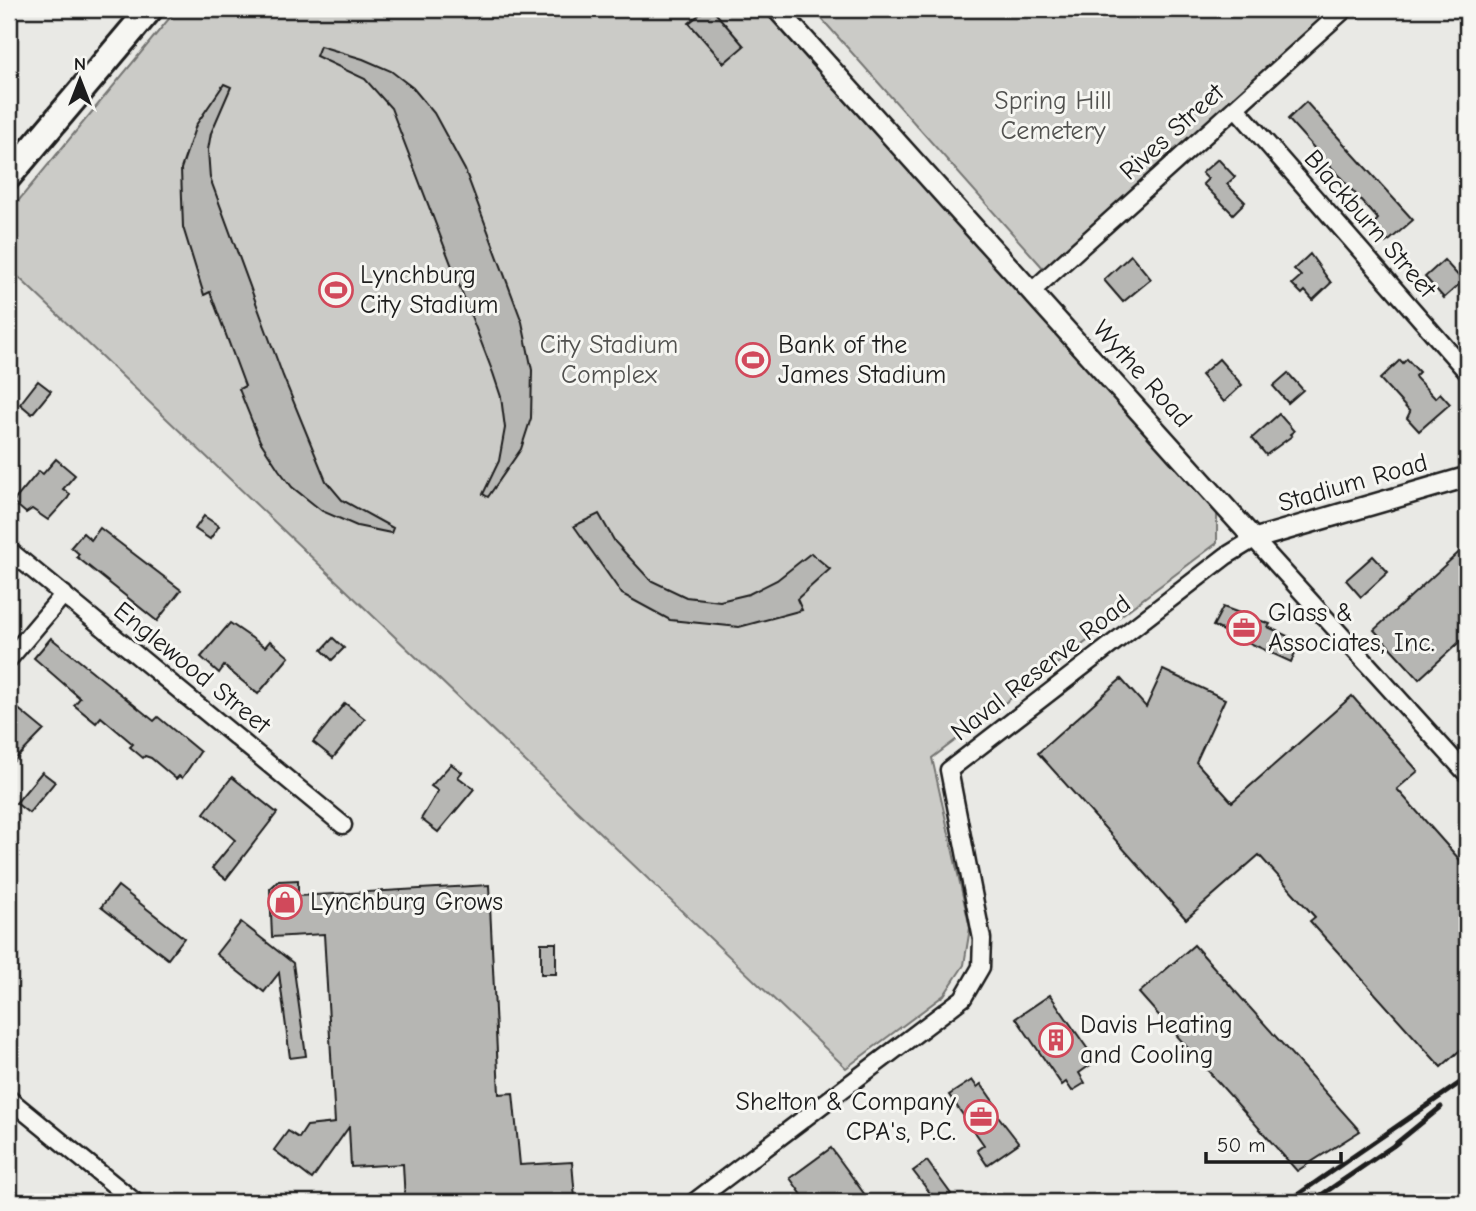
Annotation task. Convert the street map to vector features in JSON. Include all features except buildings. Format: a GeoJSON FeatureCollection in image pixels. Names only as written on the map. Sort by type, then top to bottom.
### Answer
{"type":"FeatureCollection","features":[{"type":"Feature","properties":{"kind":"main road"},"geometry":{"type":"LineString","coordinates":[[9,176],[150,9]]}},
{"type":"Feature","properties":{"kind":"street","name":"Wythe Road"},"geometry":{"type":"LineString","coordinates":[[777,9],[1467,774]]}},
{"type":"Feature","properties":{"kind":"street","name":"Rives Street"},"geometry":{"type":"LineString","coordinates":[[1032,291],[1345,9]]}},
{"type":"Feature","properties":{"kind":"street","name":"Blackburn Street"},"geometry":{"type":"LineString","coordinates":[[1236,108],[1467,372]]}},
{"type":"Feature","properties":{"kind":"street","name":"Stadium Road"},"geometry":{"type":"LineString","coordinates":[[1254,539],[1467,477]]}},
{"type":"Feature","properties":{"kind":"street","name":"Naval Reserve Road"},"geometry":{"type":"LineString","coordinates":[[694,1202],[963,998],[981,967],[982,939],[949,770],[1226,556],[1254,539]]}},
{"type":"Feature","properties":{"kind":"street","name":"Englewood Street"},"geometry":{"type":"LineString","coordinates":[[9,550],[344,825]]}},
{"type":"Feature","properties":{"kind":"street"},"geometry":{"type":"LineString","coordinates":[[9,659],[64,594]]}},
{"type":"Feature","properties":{"kind":"street"},"geometry":{"type":"LineString","coordinates":[[9,1099],[135,1202]]}},
{"type":"Feature","properties":{"kind":"green space","name":"City Stadium Complex"},"geometry":{"type":"Polygon","coordinates":[[[177,9],[762,9],[1217,512],[1217,543],[932,758],[970,928],[964,965],[944,995],[846,1068],[9,268],[9,212],[177,9]]]}},
{"type":"Feature","properties":{"kind":"green space","name":"Spring Hill Cemetery"},"geometry":{"type":"Polygon","coordinates":[[[813,9],[1332,9],[1044,269],[813,9]]]}},
{"type":"Feature","properties":{"kind":"railway"},"geometry":{"type":"LineString","coordinates":[[1287,1202],[1467,1078]]}},
{"type":"Feature","properties":{"kind":"railway"},"geometry":{"type":"LineString","coordinates":[[1311,1202],[1393,1146],[1441,1107]]}},
{"type":"Feature","properties":{"kind":"place","name":"Lynchburg City Stadium"},"geometry":{"type":"Point","coordinates":[336,290]}},
{"type":"Feature","properties":{"kind":"place","name":"Bank of the James Stadium"},"geometry":{"type":"Point","coordinates":[753,360]}},
{"type":"Feature","properties":{"kind":"place","name":"Glass & Associates, Inc."},"geometry":{"type":"Point","coordinates":[1244,628]}},
{"type":"Feature","properties":{"kind":"place","name":"Lynchburg Grows"},"geometry":{"type":"Point","coordinates":[285,902]}},
{"type":"Feature","properties":{"kind":"place","name":"Davis Heating and Cooling"},"geometry":{"type":"Point","coordinates":[1056,1040]}},
{"type":"Feature","properties":{"kind":"place","name":"Shelton & Company CPA's, P.C."},"geometry":{"type":"Point","coordinates":[981,1117]}}]}
